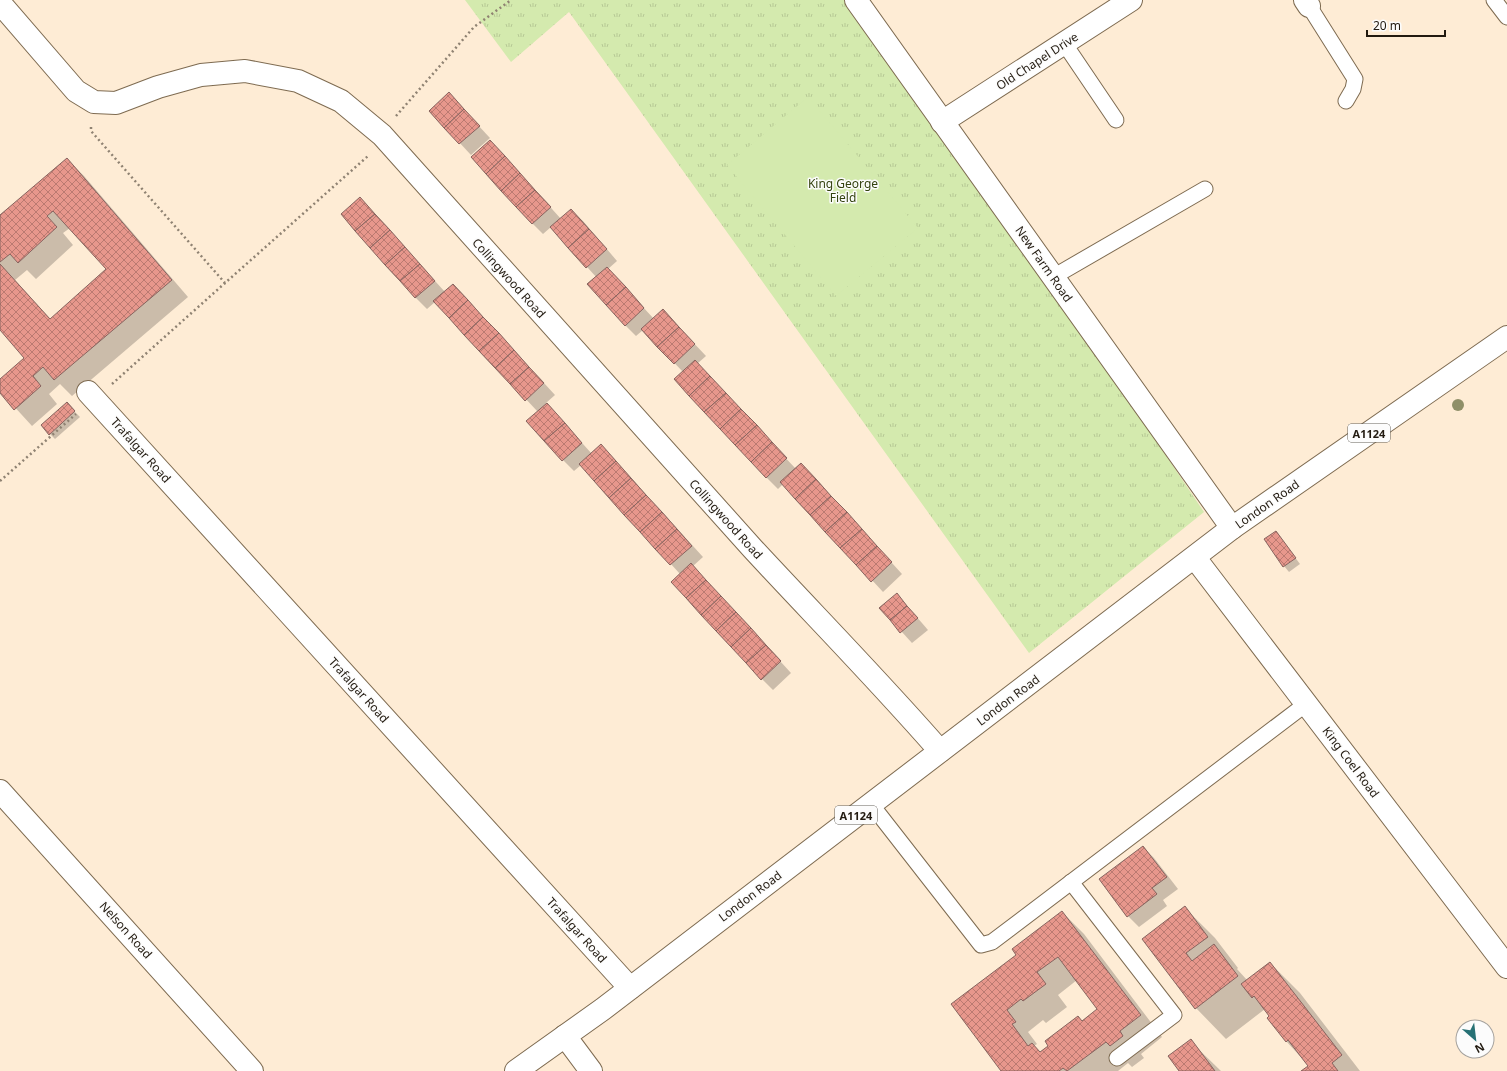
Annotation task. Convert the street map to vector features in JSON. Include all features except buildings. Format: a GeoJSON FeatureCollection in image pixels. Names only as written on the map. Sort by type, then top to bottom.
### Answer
{"type":"FeatureCollection","features":[{"type":"Feature","properties":{"kind":"street","name":"New Farm Road"},"geometry":{"type":"LineString","coordinates":[[856,0],[1232,528]]}},
{"type":"Feature","properties":{"kind":"street","name":"Old Chapel Drive"},"geometry":{"type":"LineString","coordinates":[[942,122],[1131,0]]}},
{"type":"Feature","properties":{"kind":"street","name":"Collingwood Road"},"geometry":{"type":"LineString","coordinates":[[0,3],[76,91],[94,102],[116,103],[158,87],[201,75],[245,71],[298,81],[341,101],[382,135],[604,384],[784,582],[901,706],[940,751]]}},
{"type":"Feature","properties":{"kind":"street","name":"London Road"},"geometry":{"type":"LineString","coordinates":[[516,1071],[630,988],[1232,528],[1507,337]]}},
{"type":"Feature","properties":{"kind":"street","name":"Trafalgar Road"},"geometry":{"type":"LineString","coordinates":[[88,392],[630,988]]}},
{"type":"Feature","properties":{"kind":"street","name":"King Coel Road"},"geometry":{"type":"LineString","coordinates":[[1194,558],[1507,966]]}},
{"type":"Feature","properties":{"kind":"street","name":"Nelson Road"},"geometry":{"type":"LineString","coordinates":[[0,790],[252,1071]]}},
{"type":"Feature","properties":{"kind":"street"},"geometry":{"type":"LineString","coordinates":[[565,1036],[591,1071]]}},
{"type":"Feature","properties":{"kind":"lane"},"geometry":{"type":"LineString","coordinates":[[1494,0],[1507,17]]}},
{"type":"Feature","properties":{"kind":"lane"},"geometry":{"type":"LineString","coordinates":[[1307,3],[1354,79],[1353,89],[1346,101]]}},
{"type":"Feature","properties":{"kind":"lane"},"geometry":{"type":"LineString","coordinates":[[1064,43],[1116,120]]}},
{"type":"Feature","properties":{"kind":"lane"},"geometry":{"type":"LineString","coordinates":[[1053,277],[1205,189]]}},
{"type":"Feature","properties":{"kind":"lane"},"geometry":{"type":"LineString","coordinates":[[871,804],[981,945],[992,942],[1306,704]]}},
{"type":"Feature","properties":{"kind":"lane"},"geometry":{"type":"LineString","coordinates":[[1071,882],[1174,1015],[1117,1058]]}},
{"type":"Feature","properties":{"kind":"path"},"geometry":{"type":"LineString","coordinates":[[94,102],[91,130],[225,284],[366,159],[403,107],[474,27],[510,0]]}},
{"type":"Feature","properties":{"kind":"green space","name":"King George Field"},"geometry":{"type":"Polygon","coordinates":[[[465,0],[851,0],[942,122],[1204,512],[1029,653],[569,12],[511,62],[465,0]]]}},
{"type":"Feature","properties":{"kind":"green space"},"geometry":{"type":"Polygon","coordinates":[[[808,97],[918,228],[836,296],[727,165],[808,97]]]}}]}
